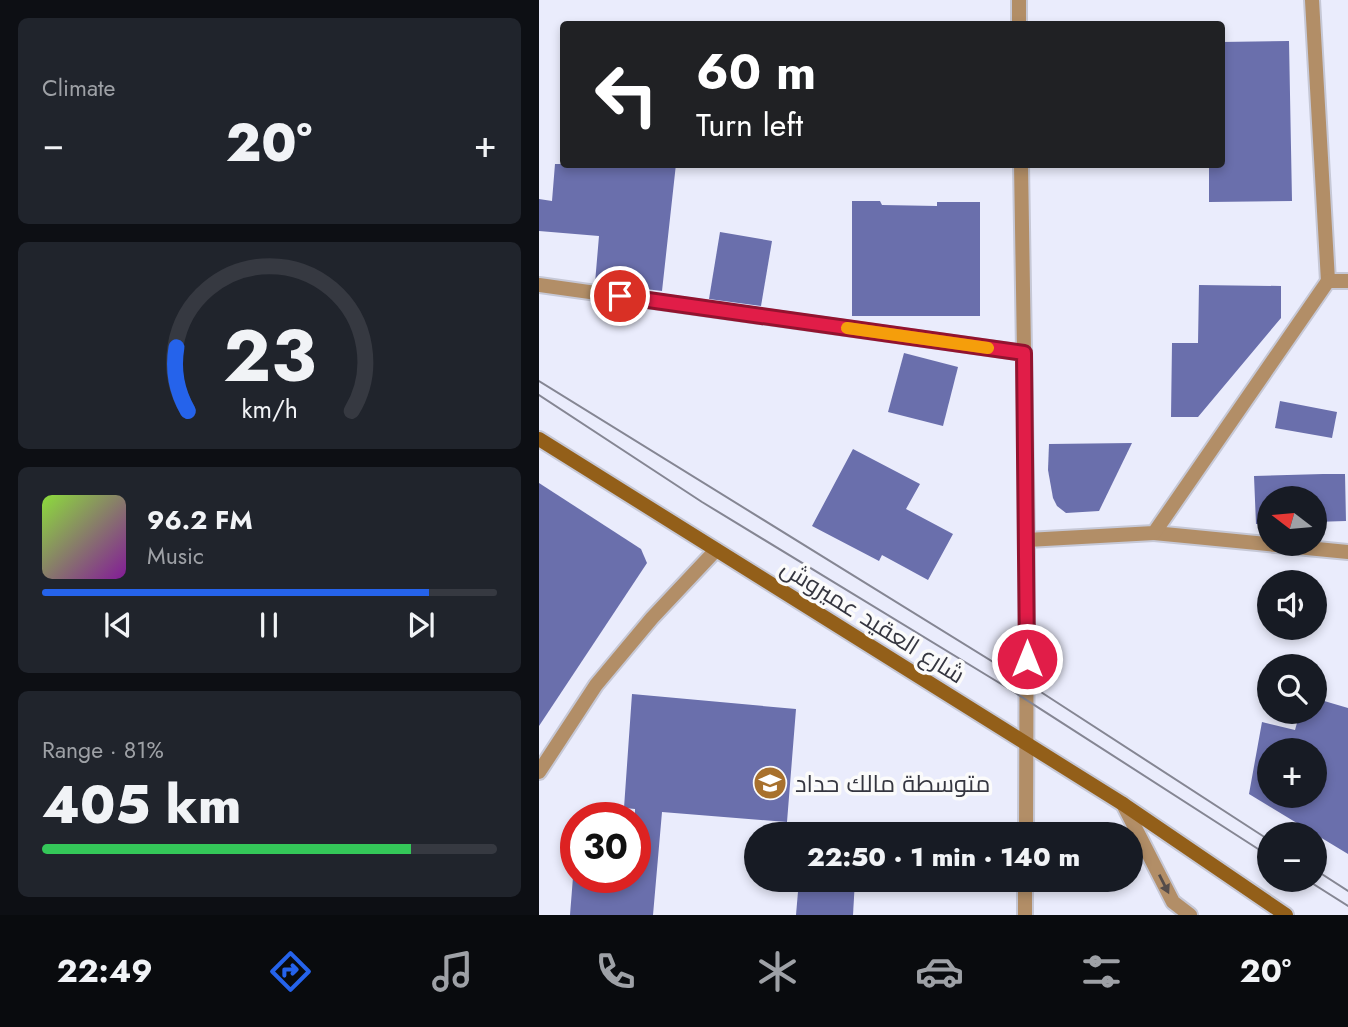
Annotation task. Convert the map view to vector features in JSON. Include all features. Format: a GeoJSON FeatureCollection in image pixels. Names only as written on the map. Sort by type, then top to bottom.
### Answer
{"type":"FeatureCollection","features":[{"type":"Feature","properties":{"kind":"main road","name":"شارع العقيد عميروش"},"geometry":{"type":"LineString","coordinates":[[539,439],[1123,804],[1286,915]]}},
{"type":"Feature","properties":{"kind":"street"},"geometry":{"type":"LineString","coordinates":[[1019,0],[1020,21]]}},
{"type":"Feature","properties":{"kind":"street"},"geometry":{"type":"LineString","coordinates":[[1154,533],[1328,281],[1312,0]]}},
{"type":"Feature","properties":{"kind":"street"},"geometry":{"type":"LineString","coordinates":[[1021,168],[1027,540],[1026,822]]}},
{"type":"Feature","properties":{"kind":"street"},"geometry":{"type":"LineString","coordinates":[[1328,281],[1348,281]]}},
{"type":"Feature","properties":{"kind":"street"},"geometry":{"type":"LineString","coordinates":[[539,285],[1024,353]]}},
{"type":"Feature","properties":{"kind":"street"},"geometry":{"type":"LineString","coordinates":[[1027,540],[1154,533],[1348,552]]}},
{"type":"Feature","properties":{"kind":"street"},"geometry":{"type":"LineString","coordinates":[[539,772],[596,685],[652,618],[716,550]]}},
{"type":"Feature","properties":{"kind":"street"},"geometry":{"type":"LineString","coordinates":[[1123,804],[1173,902],[1190,915]]}},
{"type":"Feature","properties":{"kind":"street"},"geometry":{"type":"LineString","coordinates":[[1025,892],[1025,915]]}},
{"type":"Feature","properties":{"kind":"building"},"geometry":{"type":"Polygon","coordinates":[[[1289,41],[1292,201],[1209,202],[1209,168],[1225,168],[1225,42],[1289,41]]]}},
{"type":"Feature","properties":{"kind":"building"},"geometry":{"type":"Polygon","coordinates":[[[555,164],[560,164],[560,168],[676,168],[662,291],[595,283],[599,236],[539,231],[539,199],[552,201],[555,164]]]}},
{"type":"Feature","properties":{"kind":"building"},"geometry":{"type":"Polygon","coordinates":[[[852,201],[880,201],[882,205],[937,206],[937,202],[980,202],[980,316],[852,316],[852,201]]]}},
{"type":"Feature","properties":{"kind":"building"},"geometry":{"type":"Polygon","coordinates":[[[720,232],[772,241],[761,306],[709,299],[720,232]]]}},
{"type":"Feature","properties":{"kind":"building"},"geometry":{"type":"Polygon","coordinates":[[[1199,285],[1281,286],[1281,318],[1198,417],[1171,417],[1172,343],[1198,343],[1199,285]]]}},
{"type":"Feature","properties":{"kind":"building"},"geometry":{"type":"Polygon","coordinates":[[[904,353],[958,367],[943,426],[888,412],[904,353]]]}},
{"type":"Feature","properties":{"kind":"building"},"geometry":{"type":"Polygon","coordinates":[[[1280,401],[1337,412],[1332,438],[1275,428],[1280,401]]]}},
{"type":"Feature","properties":{"kind":"building"},"geometry":{"type":"Polygon","coordinates":[[[1132,443],[1099,511],[1066,513],[1057,506],[1048,470],[1049,444],[1132,443]]]}},
{"type":"Feature","properties":{"kind":"building"},"geometry":{"type":"Polygon","coordinates":[[[853,449],[920,484],[906,509],[953,534],[928,580],[882,555],[879,561],[812,526],[853,449]]]}},
{"type":"Feature","properties":{"kind":"building"},"geometry":{"type":"Polygon","coordinates":[[[1345,474],[1346,521],[1327,522],[1327,486],[1257,486],[1256,524],[1254,476],[1345,474]]]}},
{"type":"Feature","properties":{"kind":"building"},"geometry":{"type":"Polygon","coordinates":[[[539,483],[641,549],[647,563],[539,726],[539,483]]]}},
{"type":"Feature","properties":{"kind":"building"},"geometry":{"type":"Polygon","coordinates":[[[632,694],[796,709],[787,822],[662,812],[653,915],[570,915],[572,893],[651,893],[651,802],[624,802],[632,694]]]}},
{"type":"Feature","properties":{"kind":"building"},"geometry":{"type":"Polygon","coordinates":[[[1327,702],[1348,708],[1348,854],[1327,841],[1327,822],[1295,822],[1272,808],[1327,808],[1327,738],[1259,738],[1262,724],[1295,730],[1297,724],[1327,724],[1327,702]]]}},
{"type":"Feature","properties":{"kind":"building"},"geometry":{"type":"Polygon","coordinates":[[[1257,750],[1257,799],[1249,794],[1257,750]]]}},
{"type":"Feature","properties":{"kind":"building"},"geometry":{"type":"Polygon","coordinates":[[[798,892],[854,892],[853,915],[796,915],[798,892]]]}},
{"type":"Feature","properties":{"kind":"tram line"},"geometry":{"type":"LineString","coordinates":[[539,381],[1027,683],[1257,832]]}},
{"type":"Feature","properties":{"kind":"tram line"},"geometry":{"type":"LineString","coordinates":[[539,395],[702,502],[1011,690],[1257,848]]}},
{"type":"Feature","properties":{"kind":"tram line"},"geometry":{"type":"LineString","coordinates":[[1327,877],[1348,891]]}},
{"type":"Feature","properties":{"kind":"tram line"},"geometry":{"type":"LineString","coordinates":[[1326,892],[1348,906]]}},
{"type":"Feature","properties":{"kind":"slow traffic"},"geometry":{"type":"LineString","coordinates":[[847,328],[988,348]]}},
{"type":"Feature","properties":{"kind":"place","name":"متوسطة مالك حداد"},"geometry":{"type":"Point","coordinates":[770,783]}},
{"type":"Feature","properties":{"kind":"route"},"geometry":{"type":"LineString","coordinates":[[620,296],[1024,353],[1027,659]]}}]}
